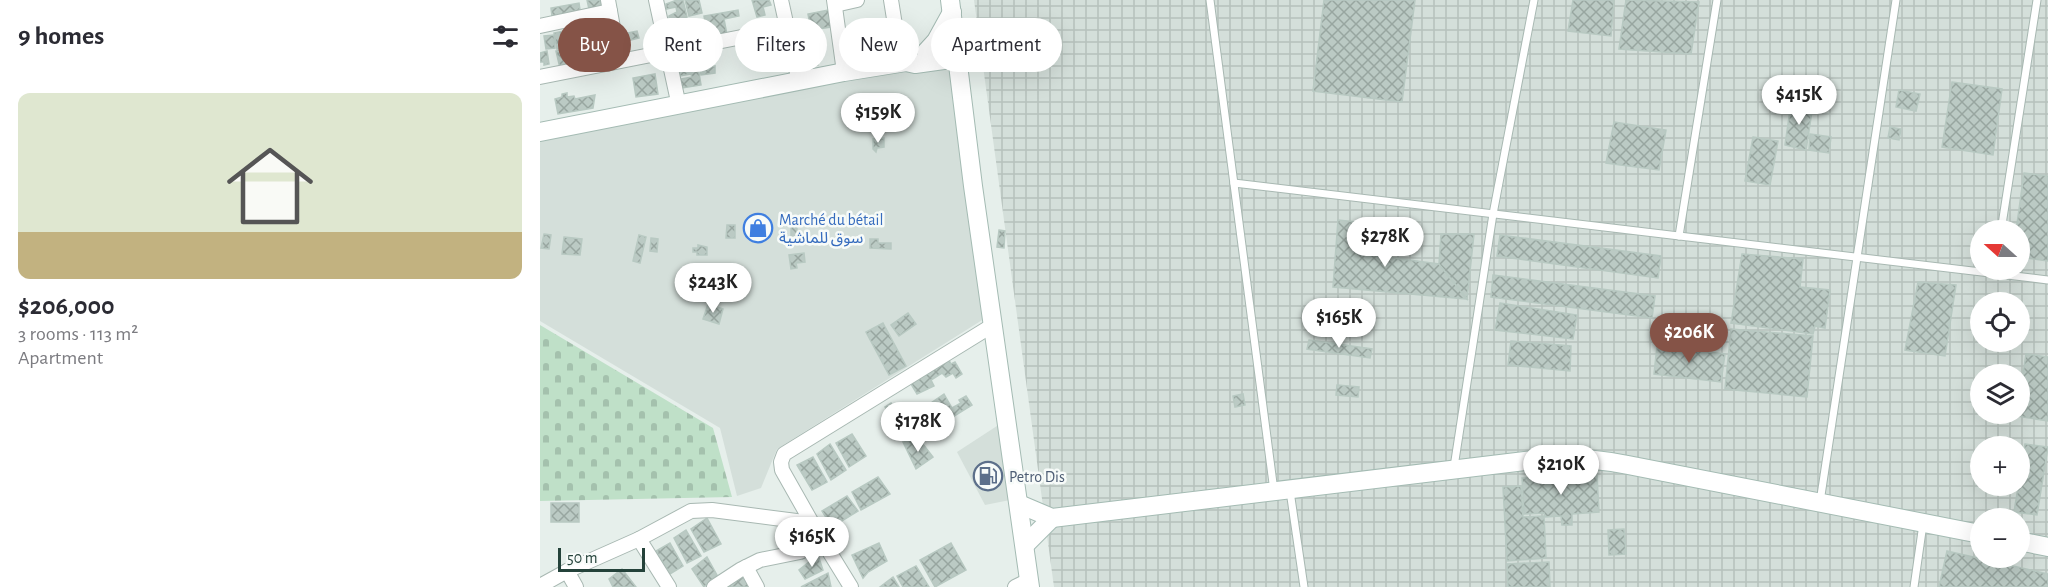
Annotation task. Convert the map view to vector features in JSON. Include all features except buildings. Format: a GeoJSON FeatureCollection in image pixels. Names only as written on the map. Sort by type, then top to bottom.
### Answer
{"type":"FeatureCollection","features":[{"type":"Feature","properties":{"kind":"street"},"geometry":{"type":"LineString","coordinates":[[656,0],[660,18]]}},
{"type":"Feature","properties":{"kind":"street"},"geometry":{"type":"LineString","coordinates":[[781,0],[785,18]]}},
{"type":"Feature","properties":{"kind":"street"},"geometry":{"type":"LineString","coordinates":[[839,37],[834,2],[857,0]]}},
{"type":"Feature","properties":{"kind":"street"},"geometry":{"type":"LineString","coordinates":[[891,0],[894,18]]}},
{"type":"Feature","properties":{"kind":"street"},"geometry":{"type":"LineString","coordinates":[[540,26],[609,5]]}},
{"type":"Feature","properties":{"kind":"street"},"geometry":{"type":"LineString","coordinates":[[928,57],[951,6]]}},
{"type":"Feature","properties":{"kind":"street"},"geometry":{"type":"LineString","coordinates":[[919,62],[931,56]]}},
{"type":"Feature","properties":{"kind":"street"},"geometry":{"type":"LineString","coordinates":[[928,57],[961,80]]}},
{"type":"Feature","properties":{"kind":"street"},"geometry":{"type":"LineString","coordinates":[[540,77],[565,72]]}},
{"type":"Feature","properties":{"kind":"street"},"geometry":{"type":"LineString","coordinates":[[671,72],[678,106]]}},
{"type":"Feature","properties":{"kind":"street"},"geometry":{"type":"LineString","coordinates":[[797,72],[799,82]]}},
{"type":"Feature","properties":{"kind":"street"},"geometry":{"type":"LineString","coordinates":[[540,132],[844,72]]}},
{"type":"Feature","properties":{"kind":"street"},"geometry":{"type":"LineString","coordinates":[[960,72],[973,186],[1019,504],[1024,545],[1025,584]]}},
{"type":"Feature","properties":{"kind":"street"},"geometry":{"type":"LineString","coordinates":[[851,587],[822,542],[782,470],[781,462],[784,454],[993,325]]}},
{"type":"Feature","properties":{"kind":"street"},"geometry":{"type":"LineString","coordinates":[[1019,504],[1052,518],[1570,457],[1597,459],[1970,532]]}},
{"type":"Feature","properties":{"kind":"street"},"geometry":{"type":"LineString","coordinates":[[540,586],[691,512],[702,510],[759,515],[812,523]]}},
{"type":"Feature","properties":{"kind":"street"},"geometry":{"type":"LineString","coordinates":[[1024,545],[1052,518]]}},
{"type":"Feature","properties":{"kind":"street"},"geometry":{"type":"LineString","coordinates":[[639,539],[669,587]]}},
{"type":"Feature","properties":{"kind":"street"},"geometry":{"type":"LineString","coordinates":[[714,587],[760,560],[800,552],[822,542]]}},
{"type":"Feature","properties":{"kind":"street"},"geometry":{"type":"LineString","coordinates":[[2030,543],[2048,547]]}},
{"type":"Feature","properties":{"kind":"street"},"geometry":{"type":"LineString","coordinates":[[746,567],[757,587]]}},
{"type":"Feature","properties":{"kind":"street"},"geometry":{"type":"LineString","coordinates":[[567,571],[576,587]]}},
{"type":"Feature","properties":{"kind":"lane"},"geometry":{"type":"LineString","coordinates":[[1210,0],[1234,183],[1282,490],[1304,587]]}},
{"type":"Feature","properties":{"kind":"lane"},"geometry":{"type":"LineString","coordinates":[[1453,469],[1493,214],[1534,0]]}},
{"type":"Feature","properties":{"kind":"lane"},"geometry":{"type":"LineString","coordinates":[[1679,236],[1717,0]]}},
{"type":"Feature","properties":{"kind":"lane"},"geometry":{"type":"LineString","coordinates":[[1820,502],[1896,0]]}},
{"type":"Feature","properties":{"kind":"lane"},"geometry":{"type":"LineString","coordinates":[[2003,220],[2037,0]]}},
{"type":"Feature","properties":{"kind":"lane"},"geometry":{"type":"LineString","coordinates":[[1234,183],[1970,269]]}},
{"type":"Feature","properties":{"kind":"lane"},"geometry":{"type":"LineString","coordinates":[[2030,277],[2048,280]]}},
{"type":"Feature","properties":{"kind":"lane"},"geometry":{"type":"LineString","coordinates":[[1914,587],[1923,522]]}},
{"type":"Feature","properties":{"kind":"shaded area"},"geometry":{"type":"Polygon","coordinates":[[[974,0],[2048,0],[2048,587],[1054,587],[984,72],[1062,72],[1062,18],[976,18],[974,0]]]}},
{"type":"Feature","properties":{"kind":"shaded area","name":"Marché du bétail سوق للماشية"},"geometry":{"type":"Polygon","coordinates":[[[931,61],[931,72],[957,72],[987,317],[777,449],[761,488],[737,496],[720,428],[540,321],[540,139],[875,72],[919,72],[919,63],[931,61]]]}},
{"type":"Feature","properties":{"kind":"shaded area","name":"Petro Dis"},"geometry":{"type":"Polygon","coordinates":[[[1000,424],[1010,500],[985,505],[957,452],[1000,424]]]}},
{"type":"Feature","properties":{"kind":"green space"},"geometry":{"type":"Polygon","coordinates":[[[540,325],[713,428],[732,497],[540,501],[540,325]]]}},
{"type":"Feature","properties":{"kind":"place","name":"Marché du bétail سوق للماشية"},"geometry":{"type":"Point","coordinates":[758,228]}},
{"type":"Feature","properties":{"kind":"place","name":"Petro Dis"},"geometry":{"type":"Point","coordinates":[988,476]}}]}
